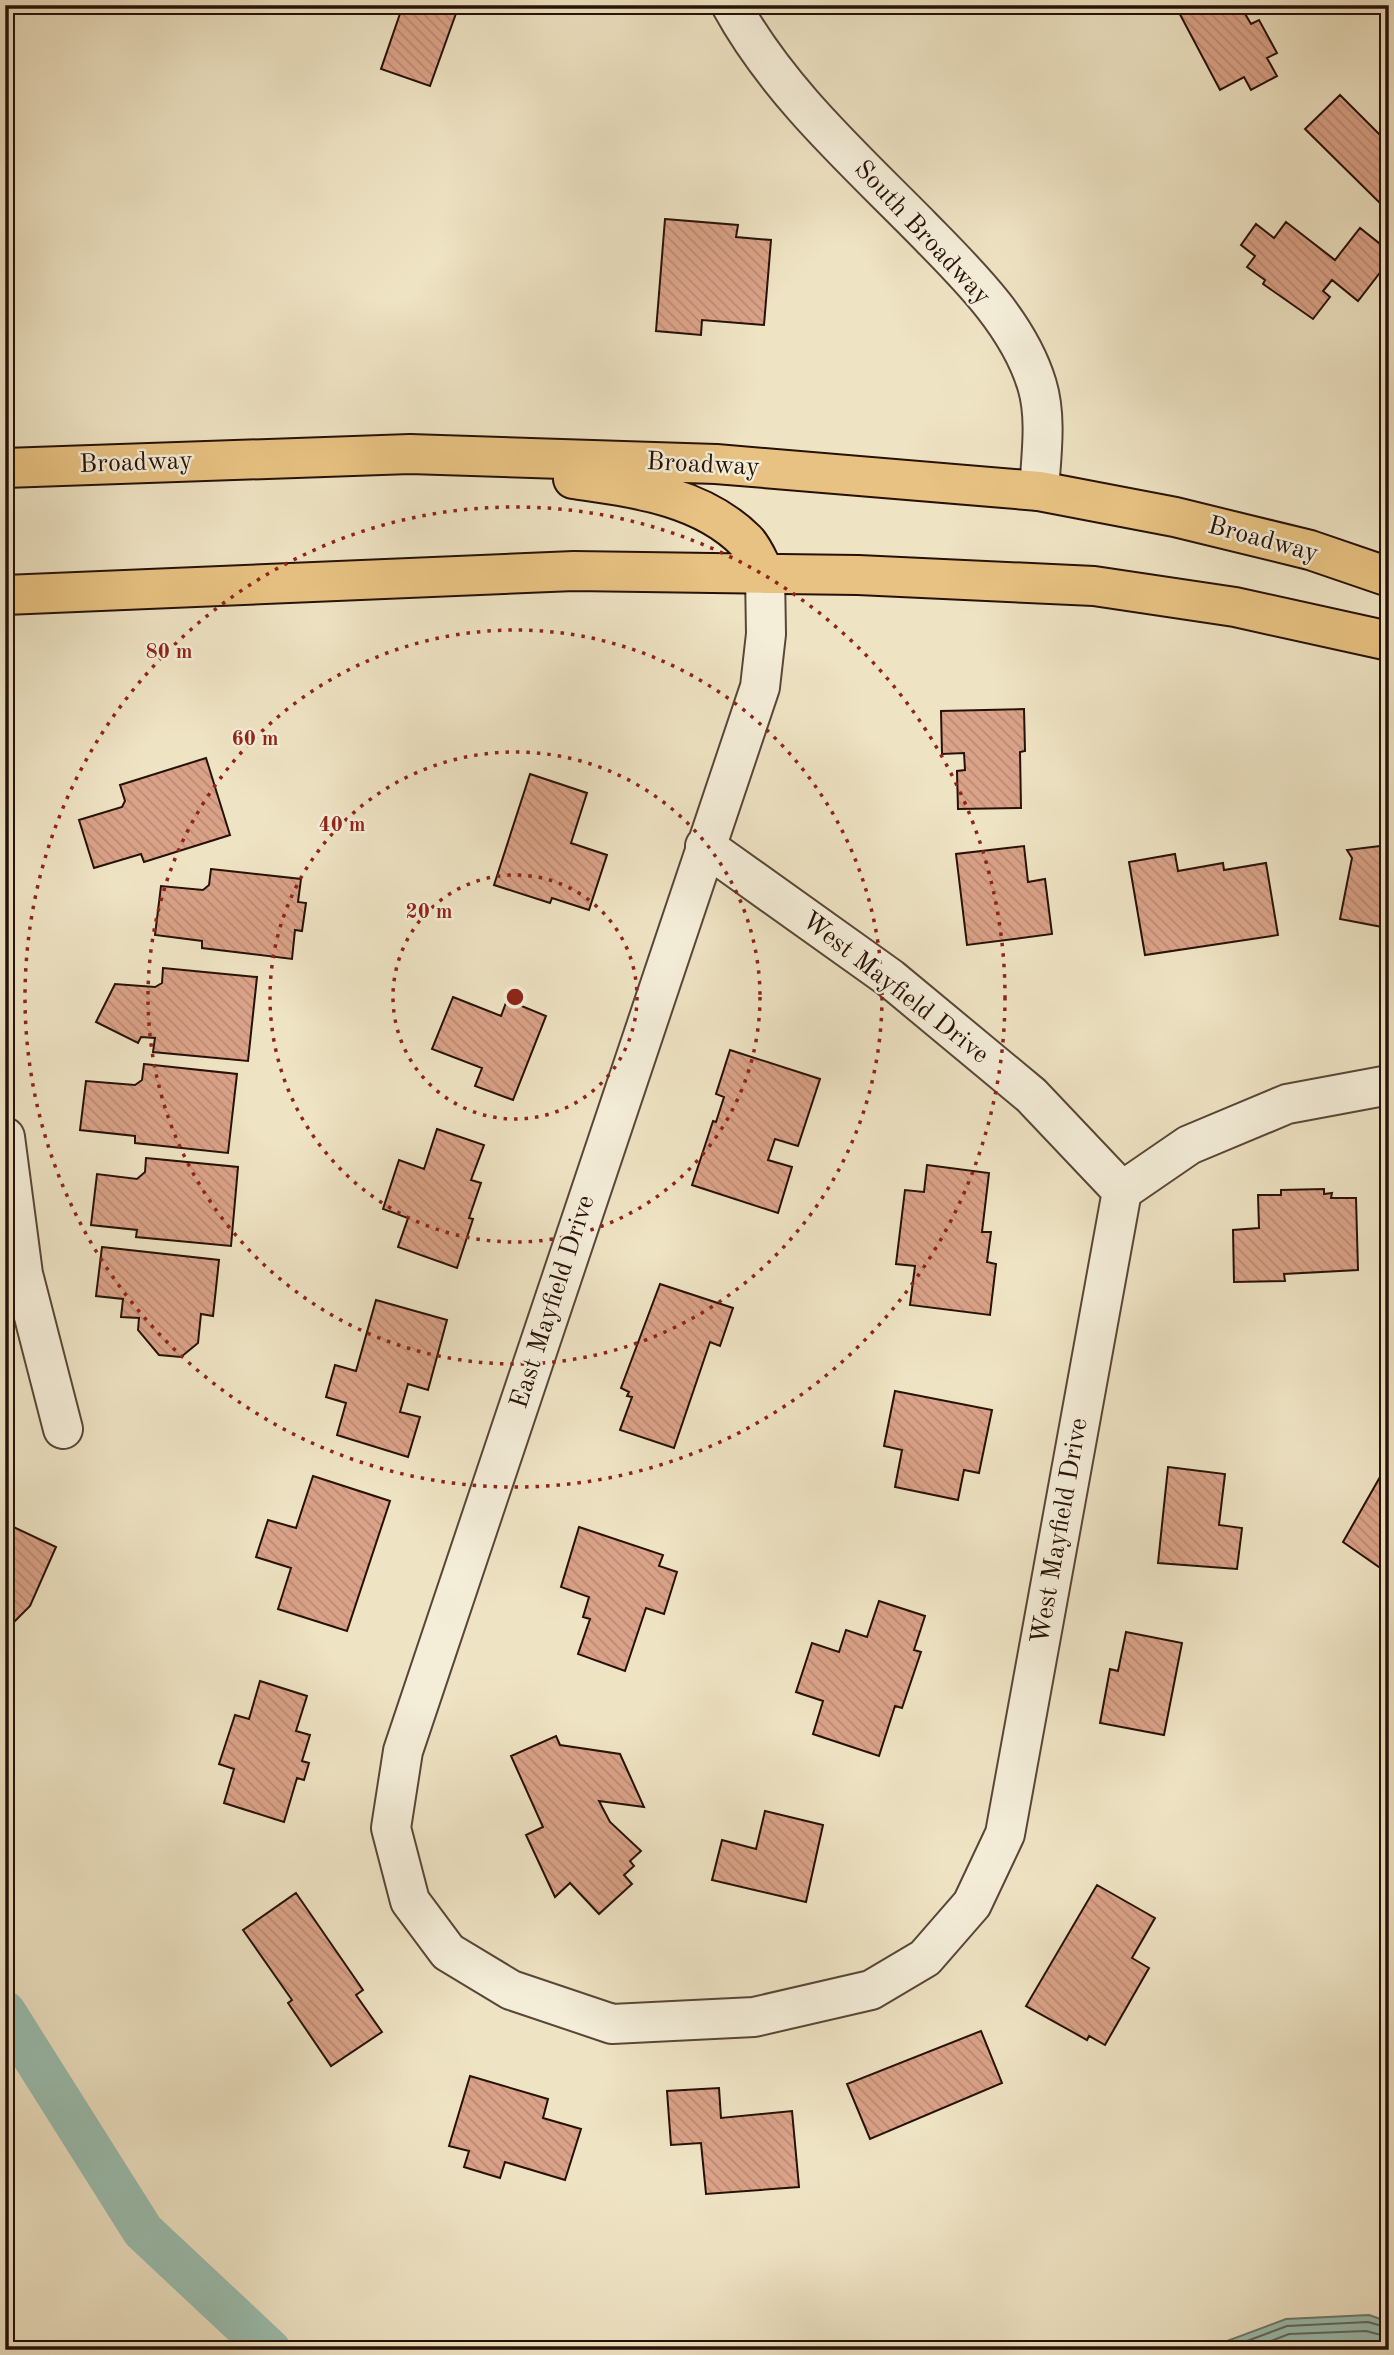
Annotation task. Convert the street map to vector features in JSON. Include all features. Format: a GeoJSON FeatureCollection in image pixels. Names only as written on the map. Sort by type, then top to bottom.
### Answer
{"type":"FeatureCollection","features":[{"type":"Feature","properties":{"kind":"main road","name":"Broadway"},"geometry":{"type":"LineString","coordinates":[[5,468],[344,456],[544,457],[716,464],[1039,491],[1175,517],[1310,550],[1389,577]]}},
{"type":"Feature","properties":{"kind":"main road"},"geometry":{"type":"LineString","coordinates":[[344,456],[559,477],[647,491],[685,503],[722,521],[748,542],[765,574]]}},
{"type":"Feature","properties":{"kind":"main road"},"geometry":{"type":"LineString","coordinates":[[5,595],[574,571],[765,574],[1094,586],[1235,607],[1389,641]]}},
{"type":"Feature","properties":{"kind":"street","name":"South Broadway"},"geometry":{"type":"LineString","coordinates":[[731,5],[753,46],[816,120],[967,274],[1014,335],[1037,385],[1043,434],[1039,491]]}},
{"type":"Feature","properties":{"kind":"street","name":"East Mayfield Drive"},"geometry":{"type":"LineString","coordinates":[[510,1990],[447,1952],[410,1901],[391,1828],[402,1751],[760,687],[766,634],[765,574]]}},
{"type":"Feature","properties":{"kind":"street","name":"West Mayfield Drive"},"geometry":{"type":"LineString","coordinates":[[510,1990],[612,2024],[754,2017],[870,1990],[925,1958],[972,1904],[1005,1834],[1122,1191],[1021,1087],[890,978],[705,846]]}},
{"type":"Feature","properties":{"kind":"street"},"geometry":{"type":"LineString","coordinates":[[1122,1191],[1189,1145],[1287,1104],[1389,1086]]}},
{"type":"Feature","properties":{"kind":"street"},"geometry":{"type":"LineString","coordinates":[[5,1137],[23,1274],[63,1429]]}},
{"type":"Feature","properties":{"kind":"water"},"geometry":{"type":"Polygon","coordinates":[[[1369,2315],[1389,2322],[1389,2350],[1203,2350],[1286,2319],[1369,2315]]]}},
{"type":"Feature","properties":{"kind":"building"},"geometry":{"type":"Polygon","coordinates":[[[403,5],[459,5],[430,86],[381,69],[403,5]]]}},
{"type":"Feature","properties":{"kind":"building"},"geometry":{"type":"Polygon","coordinates":[[[1175,5],[1240,5],[1251,24],[1259,20],[1277,53],[1267,58],[1277,76],[1251,90],[1244,77],[1220,90],[1175,5]]]}},
{"type":"Feature","properties":{"kind":"building"},"geometry":{"type":"Polygon","coordinates":[[[1340,95],[1389,144],[1389,198],[1382,205],[1305,129],[1340,95]]]}},
{"type":"Feature","properties":{"kind":"building"},"geometry":{"type":"Polygon","coordinates":[[[665,219],[738,225],[736,237],[771,240],[764,325],[702,320],[701,335],[656,331],[665,219]]]}},
{"type":"Feature","properties":{"kind":"building"},"geometry":{"type":"Polygon","coordinates":[[[1286,222],[1335,260],[1360,228],[1389,251],[1389,261],[1358,301],[1332,280],[1323,291],[1330,297],[1313,319],[1263,284],[1265,280],[1247,267],[1255,256],[1241,245],[1256,224],[1274,238],[1286,222]]]}},
{"type":"Feature","properties":{"kind":"building"},"geometry":{"type":"Polygon","coordinates":[[[1024,709],[1025,751],[1020,752],[1021,808],[958,809],[957,771],[965,770],[964,753],[942,754],[941,711],[1024,709]]]}},
{"type":"Feature","properties":{"kind":"building"},"geometry":{"type":"Polygon","coordinates":[[[206,758],[230,835],[144,862],[141,854],[94,868],[79,820],[122,807],[125,801],[120,785],[206,758]]]}},
{"type":"Feature","properties":{"kind":"building"},"geometry":{"type":"Polygon","coordinates":[[[530,774],[587,793],[571,843],[607,855],[589,910],[552,898],[550,903],[494,885],[530,774]]]}},
{"type":"Feature","properties":{"kind":"building"},"geometry":{"type":"Polygon","coordinates":[[[1389,845],[1389,933],[1387,928],[1340,919],[1352,858],[1347,850],[1389,845]]]}},
{"type":"Feature","properties":{"kind":"building"},"geometry":{"type":"Polygon","coordinates":[[[1024,846],[1028,882],[1045,879],[1052,934],[967,945],[956,854],[1024,846]]]}},
{"type":"Feature","properties":{"kind":"building"},"geometry":{"type":"Polygon","coordinates":[[[1175,854],[1178,871],[1223,863],[1224,870],[1266,863],[1278,935],[1145,955],[1129,862],[1175,854]]]}},
{"type":"Feature","properties":{"kind":"building"},"geometry":{"type":"Polygon","coordinates":[[[211,869],[301,879],[298,902],[306,903],[302,931],[295,930],[292,959],[202,948],[202,941],[155,935],[161,886],[203,890],[209,885],[211,869]]]}},
{"type":"Feature","properties":{"kind":"building"},"geometry":{"type":"Polygon","coordinates":[[[163,968],[257,977],[248,1061],[153,1052],[155,1038],[141,1037],[138,1043],[96,1022],[115,984],[155,987],[162,983],[163,968]]]}},
{"type":"Feature","properties":{"kind":"building"},"geometry":{"type":"Polygon","coordinates":[[[453,997],[501,1016],[507,1000],[546,1016],[513,1100],[475,1086],[482,1068],[432,1049],[453,997]]]}},
{"type":"Feature","properties":{"kind":"building"},"geometry":{"type":"Polygon","coordinates":[[[730,1050],[820,1079],[798,1146],[775,1139],[768,1160],[792,1167],[778,1213],[692,1185],[713,1121],[716,1122],[724,1097],[716,1094],[730,1050]]]}},
{"type":"Feature","properties":{"kind":"building"},"geometry":{"type":"Polygon","coordinates":[[[144,1064],[237,1074],[228,1153],[135,1143],[135,1136],[80,1130],[86,1081],[135,1085],[142,1080],[144,1064]]]}},
{"type":"Feature","properties":{"kind":"building"},"geometry":{"type":"Polygon","coordinates":[[[437,1129],[484,1145],[471,1180],[481,1183],[457,1268],[398,1247],[408,1218],[383,1209],[399,1160],[424,1169],[437,1129]]]}},
{"type":"Feature","properties":{"kind":"building"},"geometry":{"type":"Polygon","coordinates":[[[146,1158],[238,1167],[231,1246],[136,1237],[137,1230],[91,1225],[97,1174],[137,1179],[145,1172],[146,1158]]]}},
{"type":"Feature","properties":{"kind":"building"},"geometry":{"type":"Polygon","coordinates":[[[927,1165],[989,1173],[982,1232],[991,1232],[987,1262],[996,1264],[990,1315],[910,1305],[915,1266],[896,1264],[905,1190],[924,1192],[927,1165]]]}},
{"type":"Feature","properties":{"kind":"building"},"geometry":{"type":"Polygon","coordinates":[[[1324,1189],[1324,1194],[1332,1193],[1331,1198],[1356,1198],[1358,1270],[1284,1274],[1285,1281],[1234,1282],[1233,1230],[1259,1228],[1258,1195],[1281,1195],[1281,1190],[1324,1189]]]}},
{"type":"Feature","properties":{"kind":"building"},"geometry":{"type":"Polygon","coordinates":[[[102,1247],[219,1260],[213,1316],[201,1314],[198,1343],[181,1357],[159,1355],[138,1330],[139,1318],[121,1317],[123,1299],[96,1296],[102,1247]]]}},
{"type":"Feature","properties":{"kind":"building"},"geometry":{"type":"Polygon","coordinates":[[[660,1284],[733,1308],[720,1346],[710,1342],[674,1448],[620,1430],[632,1397],[627,1396],[629,1392],[621,1388],[660,1284]]]}},
{"type":"Feature","properties":{"kind":"building"},"geometry":{"type":"Polygon","coordinates":[[[376,1300],[447,1320],[428,1390],[408,1384],[400,1412],[420,1417],[408,1457],[337,1435],[346,1403],[326,1397],[335,1365],[356,1371],[376,1300]]]}},
{"type":"Feature","properties":{"kind":"building"},"geometry":{"type":"Polygon","coordinates":[[[895,1391],[992,1410],[979,1473],[964,1470],[958,1500],[895,1487],[902,1450],[884,1446],[895,1391]]]}},
{"type":"Feature","properties":{"kind":"building"},"geometry":{"type":"Polygon","coordinates":[[[1168,1467],[1225,1474],[1219,1525],[1242,1528],[1237,1569],[1158,1563],[1168,1467]]]}},
{"type":"Feature","properties":{"kind":"building"},"geometry":{"type":"Polygon","coordinates":[[[1384,1470],[1389,1473],[1389,1574],[1343,1542],[1384,1470]]]}},
{"type":"Feature","properties":{"kind":"building"},"geometry":{"type":"Polygon","coordinates":[[[313,1476],[390,1501],[347,1631],[278,1609],[291,1568],[256,1557],[268,1520],[296,1528],[313,1476]]]}},
{"type":"Feature","properties":{"kind":"building"},"geometry":{"type":"Polygon","coordinates":[[[5,1523],[56,1547],[30,1606],[5,1631],[5,1523]]]}},
{"type":"Feature","properties":{"kind":"building"},"geometry":{"type":"Polygon","coordinates":[[[579,1527],[663,1555],[659,1566],[677,1572],[664,1614],[646,1608],[625,1671],[578,1654],[590,1619],[583,1617],[589,1597],[561,1587],[579,1527]]]}},
{"type":"Feature","properties":{"kind":"building"},"geometry":{"type":"Polygon","coordinates":[[[879,1601],[925,1616],[914,1650],[921,1652],[902,1708],[895,1706],[879,1756],[813,1734],[823,1701],[796,1692],[812,1643],[839,1652],[846,1630],[867,1637],[879,1601]]]}},
{"type":"Feature","properties":{"kind":"building"},"geometry":{"type":"Polygon","coordinates":[[[1126,1632],[1182,1643],[1164,1735],[1100,1723],[1110,1669],[1118,1671],[1126,1632]]]}},
{"type":"Feature","properties":{"kind":"building"},"geometry":{"type":"Polygon","coordinates":[[[260,1681],[307,1696],[296,1731],[310,1735],[302,1761],[309,1763],[304,1780],[297,1778],[284,1822],[224,1803],[234,1769],[219,1764],[235,1715],[249,1719],[260,1681]]]}},
{"type":"Feature","properties":{"kind":"building"},"geometry":{"type":"Polygon","coordinates":[[[556,1736],[560,1745],[620,1754],[644,1807],[599,1801],[610,1822],[641,1851],[630,1861],[634,1866],[624,1875],[632,1884],[599,1914],[570,1883],[555,1897],[526,1835],[543,1827],[511,1756],[556,1736]]]}},
{"type":"Feature","properties":{"kind":"building"},"geometry":{"type":"Polygon","coordinates":[[[765,1811],[823,1825],[806,1902],[712,1880],[722,1840],[756,1849],[765,1811]]]}},
{"type":"Feature","properties":{"kind":"building"},"geometry":{"type":"Polygon","coordinates":[[[1097,1885],[1155,1918],[1132,1958],[1149,1968],[1105,2045],[1089,2036],[1087,2040],[1026,2006],[1097,1885]]]}},
{"type":"Feature","properties":{"kind":"building"},"geometry":{"type":"Polygon","coordinates":[[[296,1893],[363,1990],[356,1995],[382,2032],[331,2066],[288,2003],[292,2000],[243,1930],[296,1893]]]}},
{"type":"Feature","properties":{"kind":"building"},"geometry":{"type":"Polygon","coordinates":[[[981,2031],[1002,2083],[870,2139],[847,2084],[981,2031]]]}},
{"type":"Feature","properties":{"kind":"building"},"geometry":{"type":"Polygon","coordinates":[[[470,2076],[548,2099],[543,2118],[581,2129],[565,2180],[505,2162],[500,2178],[464,2167],[469,2151],[449,2146],[470,2076]]]}},
{"type":"Feature","properties":{"kind":"building"},"geometry":{"type":"Polygon","coordinates":[[[719,2088],[721,2118],[792,2111],[799,2187],[706,2194],[701,2143],[671,2145],[667,2091],[719,2088]]]}},
{"type":"Feature","properties":{"kind":"waterway"},"geometry":{"type":"LineString","coordinates":[[5,2012],[143,2231],[270,2350]]}}]}
